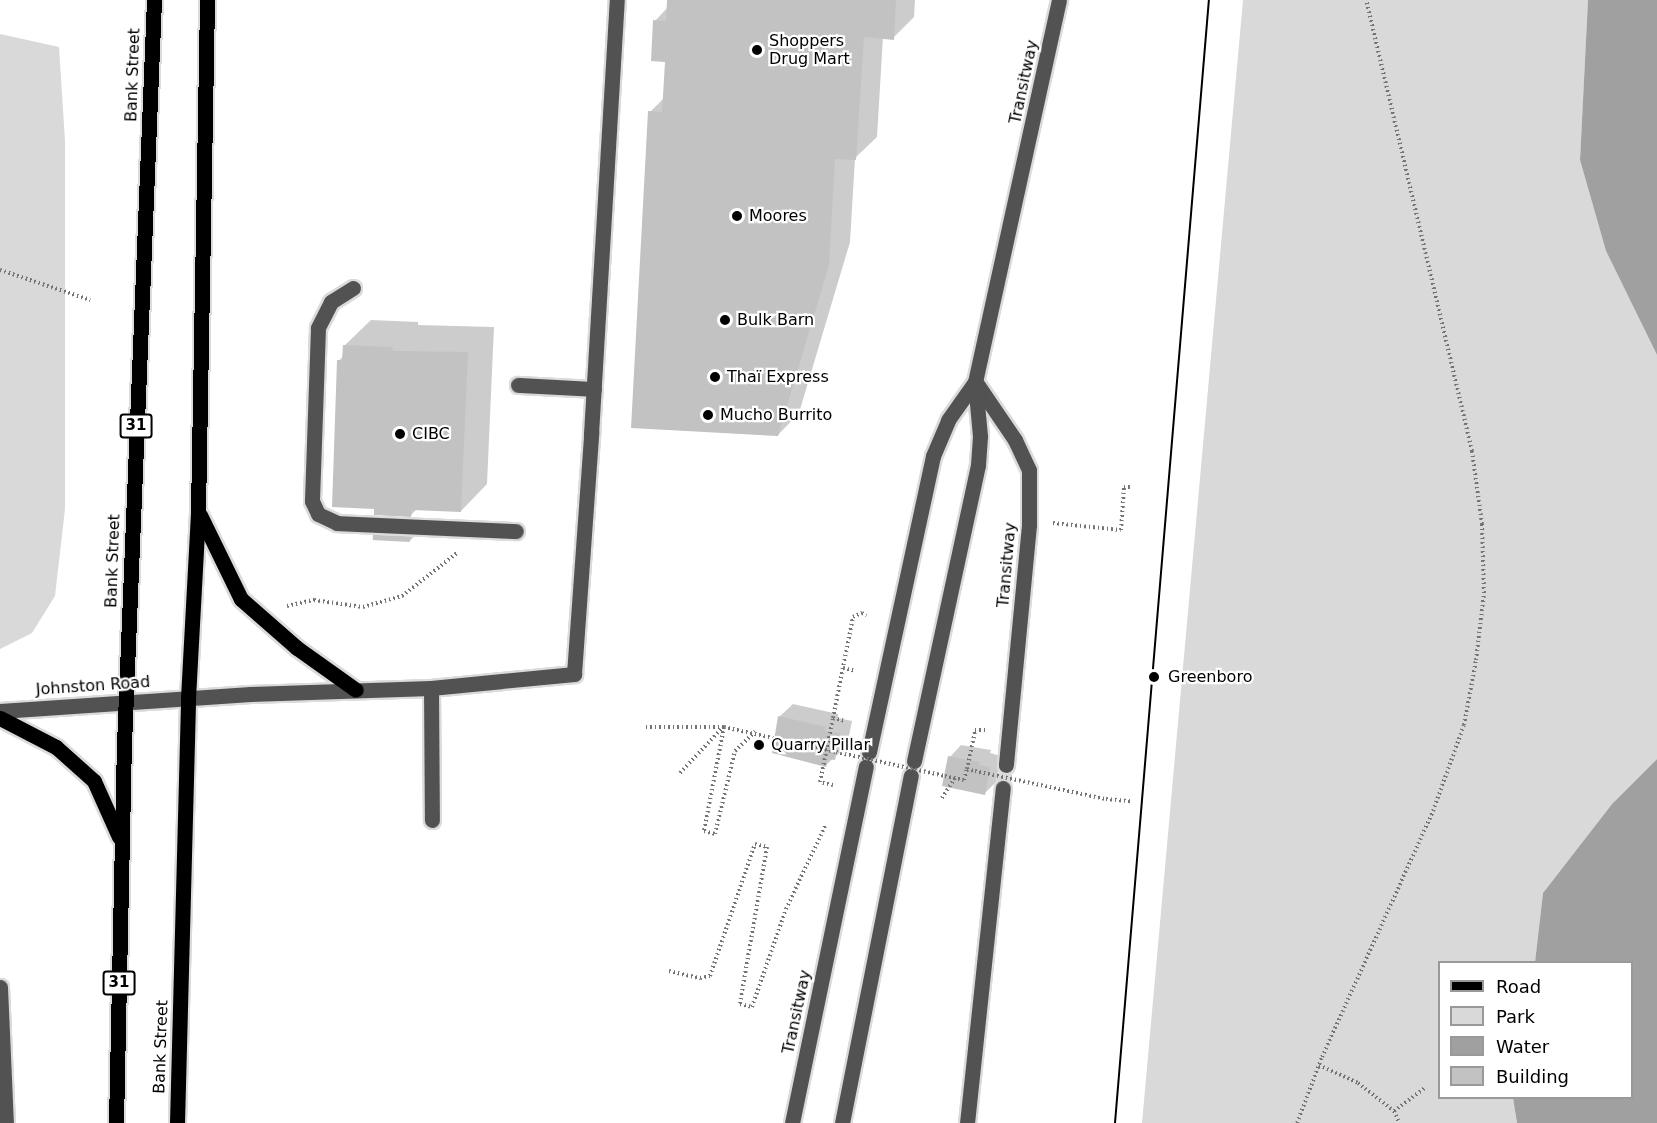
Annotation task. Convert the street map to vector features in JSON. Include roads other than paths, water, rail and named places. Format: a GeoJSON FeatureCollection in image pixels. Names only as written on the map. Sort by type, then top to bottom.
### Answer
{"type":"FeatureCollection","features":[{"type":"Feature","properties":{"kind":"main road","name":"Bank Street"},"geometry":{"type":"LineString","coordinates":[[116,1123],[126,702],[154,0]]}},
{"type":"Feature","properties":{"kind":"main road","name":"Bank Street"},"geometry":{"type":"LineString","coordinates":[[177,1123],[189,698],[198,512],[207,0]]}},
{"type":"Feature","properties":{"kind":"main road"},"geometry":{"type":"LineString","coordinates":[[198,512],[242,599],[297,648],[356,690]]}},
{"type":"Feature","properties":{"kind":"main road"},"geometry":{"type":"LineString","coordinates":[[0,718],[56,747],[94,781],[122,843]]}},
{"type":"Feature","properties":{"kind":"street"},"geometry":{"type":"LineString","coordinates":[[518,385],[594,389],[617,0]]}},
{"type":"Feature","properties":{"kind":"street","name":"Transitway"},"geometry":{"type":"LineString","coordinates":[[842,1123],[913,768],[978,465],[980,436],[975,382],[1059,0]]}},
{"type":"Feature","properties":{"kind":"street"},"geometry":{"type":"LineString","coordinates":[[354,288],[331,302],[318,328],[312,501],[318,514],[337,524],[516,531]]}},
{"type":"Feature","properties":{"kind":"street","name":"Transitway"},"geometry":{"type":"LineString","coordinates":[[792,1123],[933,456],[948,420],[975,382]]}},
{"type":"Feature","properties":{"kind":"street","name":"Transitway"},"geometry":{"type":"LineString","coordinates":[[975,382],[1015,440],[1029,470],[1029,525],[1006,765]]}},
{"type":"Feature","properties":{"kind":"street","name":"Johnston Road"},"geometry":{"type":"LineString","coordinates":[[0,711],[189,698],[431,688],[574,674],[594,389]]}},
{"type":"Feature","properties":{"kind":"street"},"geometry":{"type":"LineString","coordinates":[[431,688],[432,820]]}},
{"type":"Feature","properties":{"kind":"street"},"geometry":{"type":"LineString","coordinates":[[967,1123],[1003,788]]}},
{"type":"Feature","properties":{"kind":"street"},"geometry":{"type":"LineString","coordinates":[[0,987],[6,1123]]}},
{"type":"Feature","properties":{"kind":"water"},"geometry":{"type":"Polygon","coordinates":[[[1588,0],[1657,0],[1657,355],[1606,251],[1580,160],[1588,0]]]}},
{"type":"Feature","properties":{"kind":"water"},"geometry":{"type":"Polygon","coordinates":[[[1657,759],[1657,1123],[1517,1123],[1513,1099],[1633,1099],[1633,961],[1535,961],[1543,893],[1612,804],[1657,759]]]}},
{"type":"Feature","properties":{"kind":"tunnel"},"geometry":{"type":"LineString","coordinates":[[1003,788],[1006,765]]}},
{"type":"Feature","properties":{"kind":"tram line"},"geometry":{"type":"LineString","coordinates":[[1115,1123],[1209,0]]}},
{"type":"Feature","properties":{"kind":"place","name":"Shoppers Drug Mart"},"geometry":{"type":"Point","coordinates":[757,50]}},
{"type":"Feature","properties":{"kind":"place","name":"Moores"},"geometry":{"type":"Point","coordinates":[737,216]}},
{"type":"Feature","properties":{"kind":"place","name":"Bulk Barn"},"geometry":{"type":"Point","coordinates":[725,320]}},
{"type":"Feature","properties":{"kind":"place","name":"Thaï Express"},"geometry":{"type":"Point","coordinates":[715,377]}},
{"type":"Feature","properties":{"kind":"place","name":"Mucho Burrito"},"geometry":{"type":"Point","coordinates":[708,415]}},
{"type":"Feature","properties":{"kind":"place","name":"CIBC"},"geometry":{"type":"Point","coordinates":[400,434]}},
{"type":"Feature","properties":{"kind":"place","name":"Greenboro"},"geometry":{"type":"Point","coordinates":[1154,677]}},
{"type":"Feature","properties":{"kind":"place","name":"Quarry Pillar"},"geometry":{"type":"Point","coordinates":[759,745]}}]}
